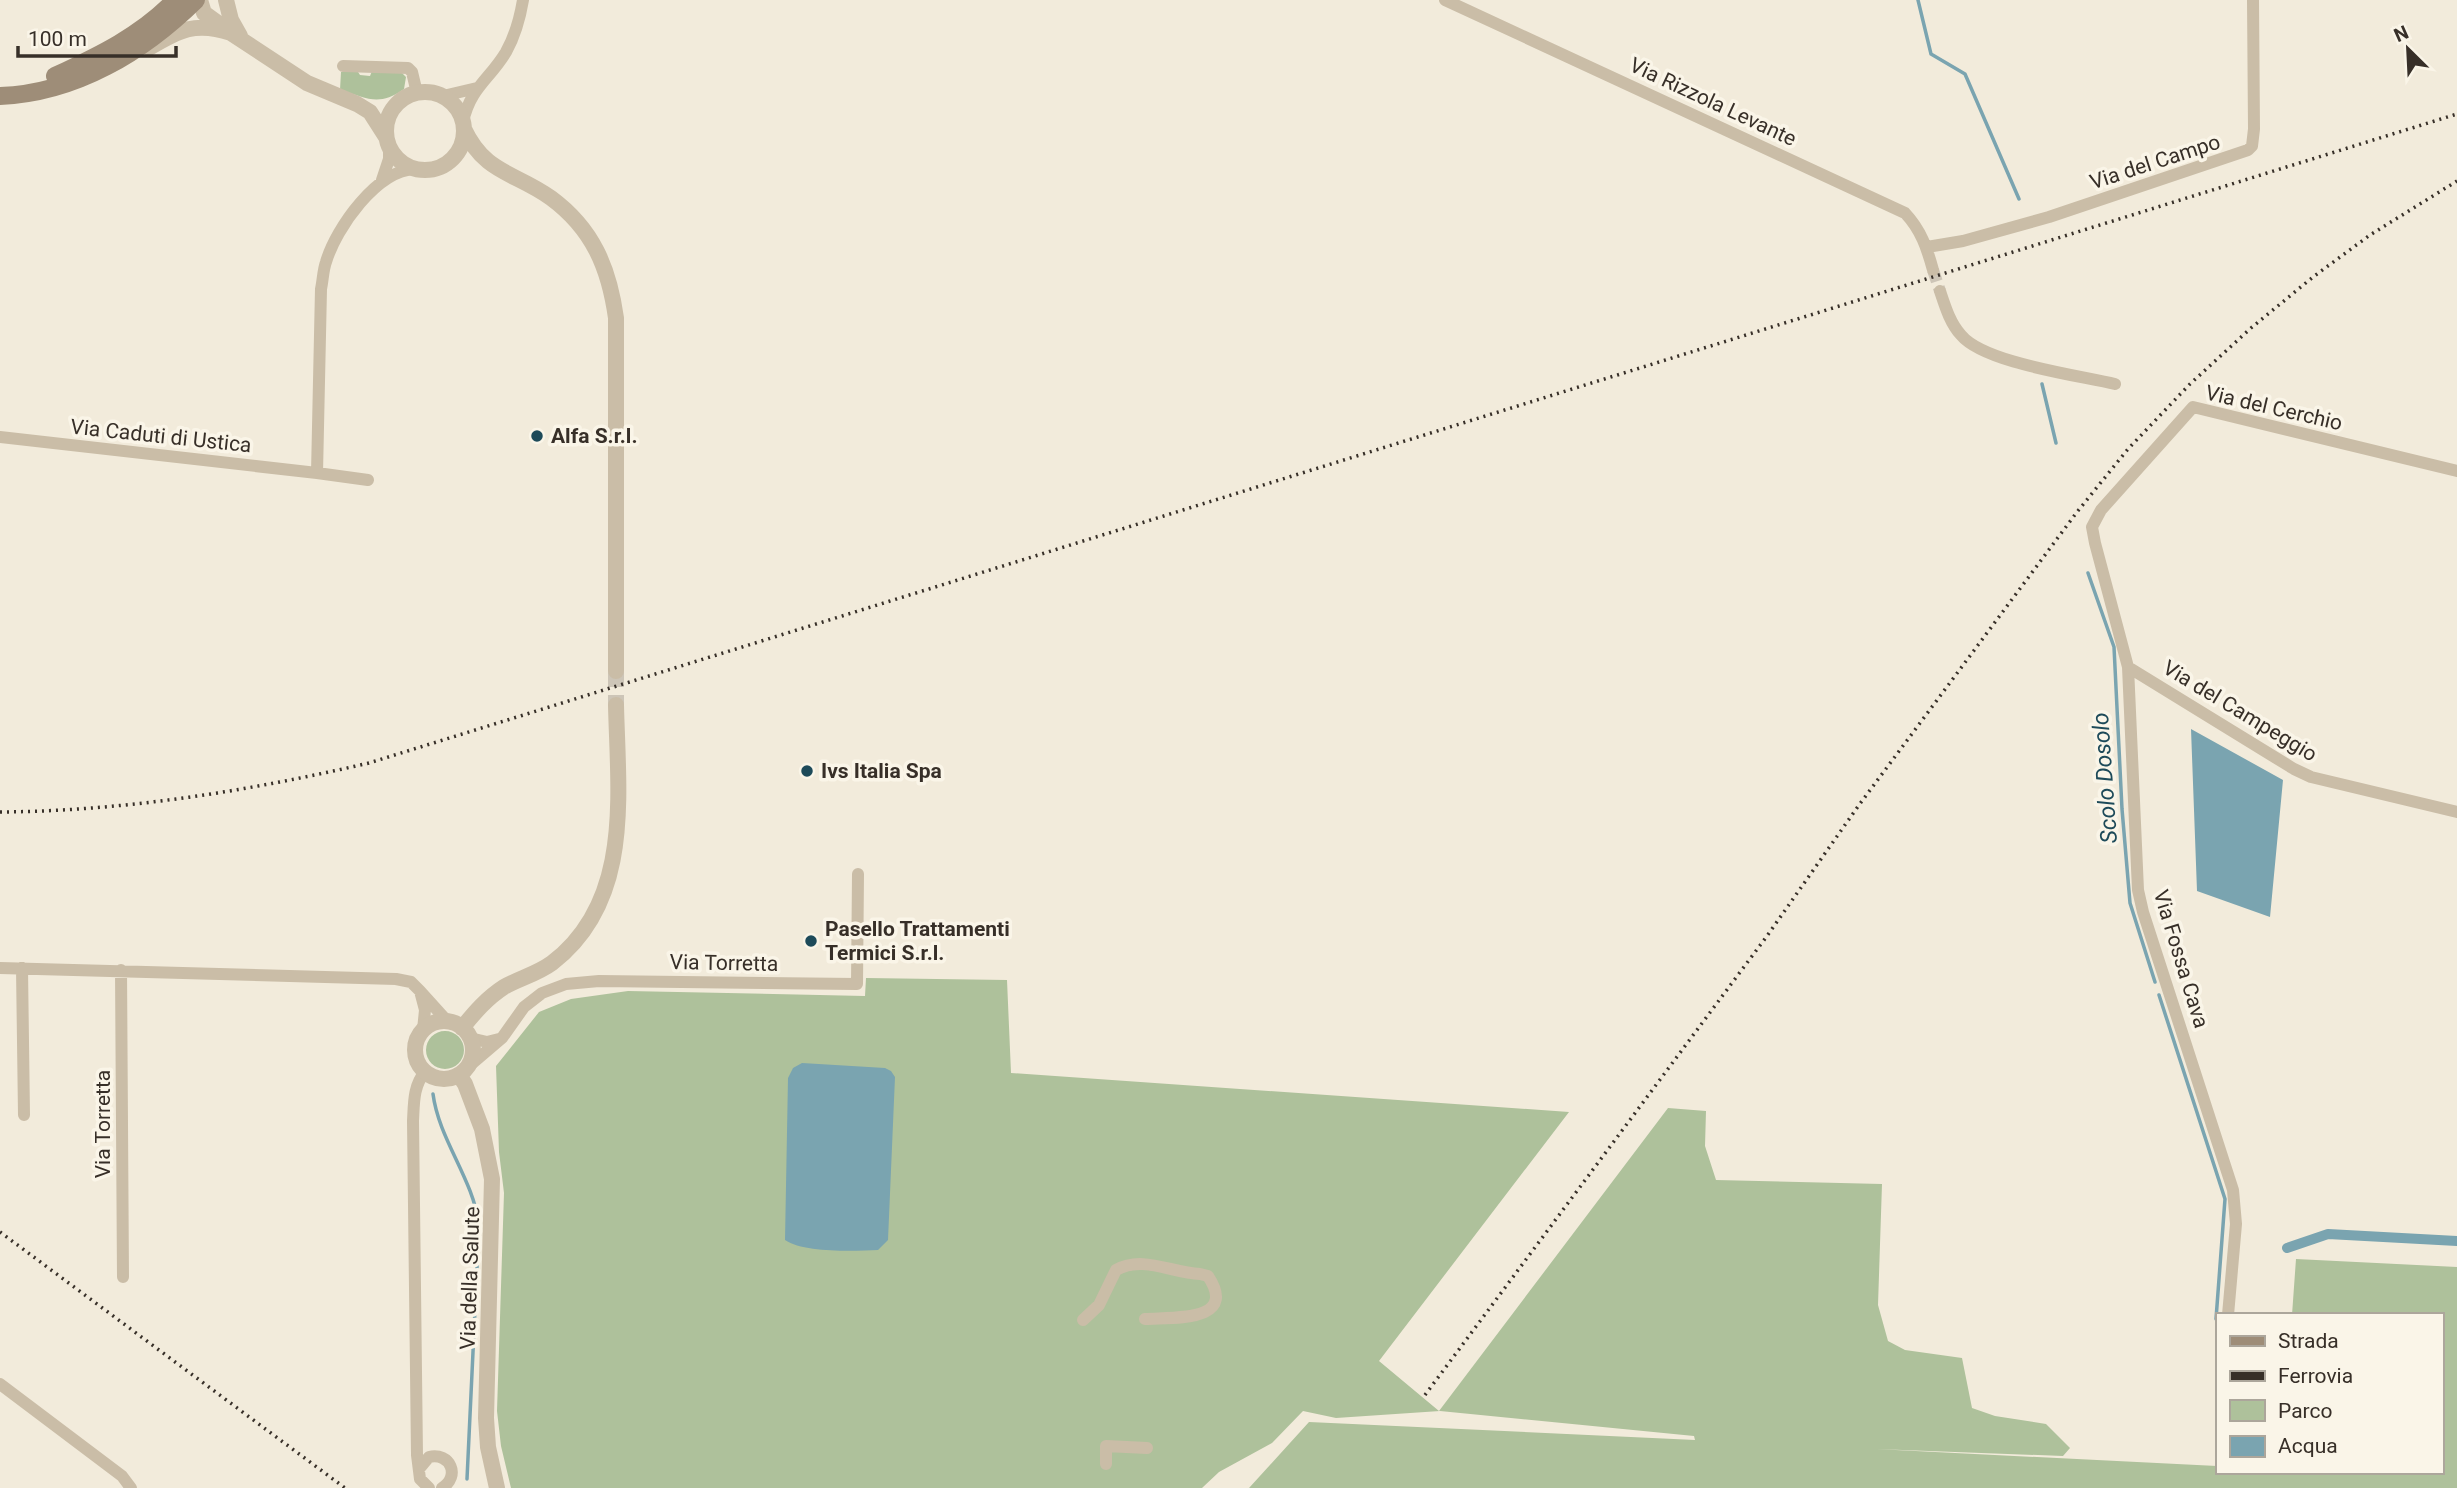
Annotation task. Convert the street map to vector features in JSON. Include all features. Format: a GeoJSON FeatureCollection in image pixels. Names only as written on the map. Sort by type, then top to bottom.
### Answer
{"type":"FeatureCollection","features":[{"type":"Feature","properties":{"kind":"main road"},"geometry":{"type":"LineString","coordinates":[[0,96],[96,57],[138,32],[175,0]]}},
{"type":"Feature","properties":{"kind":"main road"},"geometry":{"type":"LineString","coordinates":[[0,96],[20,96],[101,70],[133,53],[198,0]]}},
{"type":"Feature","properties":{"kind":"street"},"geometry":{"type":"LineString","coordinates":[[198,0],[204,13],[234,30]]}},
{"type":"Feature","properties":{"kind":"street"},"geometry":{"type":"LineString","coordinates":[[211,0],[234,30],[256,51],[307,83],[357,104],[376,120],[402,163],[415,169]]}},
{"type":"Feature","properties":{"kind":"street"},"geometry":{"type":"LineString","coordinates":[[226,0],[234,30]]}},
{"type":"Feature","properties":{"kind":"street"},"geometry":{"type":"LineString","coordinates":[[440,167],[454,157],[461,147],[466,108],[477,88],[505,54],[520,19],[523,0]]}},
{"type":"Feature","properties":{"kind":"street","name":"Via Rizzola Levante"},"geometry":{"type":"LineString","coordinates":[[1445,0],[1905,213],[1916,225],[1927,247],[1933,270]]}},
{"type":"Feature","properties":{"kind":"street","name":"Via del Campo"},"geometry":{"type":"LineString","coordinates":[[1927,247],[1963,241],[2049,217],[2248,150],[2252,146],[2254,129],[2253,0]]}},
{"type":"Feature","properties":{"kind":"street"},"geometry":{"type":"LineString","coordinates":[[72,81],[83,82],[97,78],[185,28],[234,30]]}},
{"type":"Feature","properties":{"kind":"street"},"geometry":{"type":"LineString","coordinates":[[343,66],[408,68],[412,72],[409,96],[390,113],[386,126],[390,159],[382,181]]}},
{"type":"Feature","properties":{"kind":"street"},"geometry":{"type":"LineString","coordinates":[[357,104],[381,104],[426,92],[443,96],[477,88]]}},
{"type":"Feature","properties":{"kind":"street"},"geometry":{"type":"LineString","coordinates":[[443,96],[455,106],[475,149],[487,163],[550,198],[572,216],[590,238],[603,261],[612,286],[616,318],[616,671]]}},
{"type":"Feature","properties":{"kind":"street"},"geometry":{"type":"LineString","coordinates":[[317,473],[321,289],[325,262],[338,236],[355,211],[382,181],[406,169],[432,170],[452,163],[487,163]]}},
{"type":"Feature","properties":{"kind":"street"},"geometry":{"type":"LineString","coordinates":[[1940,291],[1948,314],[1961,335],[1976,348],[2008,361],[2115,384]]}},
{"type":"Feature","properties":{"kind":"street","name":"Via del Cerchio"},"geometry":{"type":"LineString","coordinates":[[2092,527],[2101,510],[2193,407],[2457,471]]}},
{"type":"Feature","properties":{"kind":"street","name":"Via Caduti di Ustica"},"geometry":{"type":"LineString","coordinates":[[0,437],[368,480]]}},
{"type":"Feature","properties":{"kind":"street","name":"Via Fossa Cava"},"geometry":{"type":"LineString","coordinates":[[2092,527],[2128,667],[2138,890],[2234,1189],[2236,1224],[2228,1313]]}},
{"type":"Feature","properties":{"kind":"street","name":"Via del Campeggio"},"geometry":{"type":"LineString","coordinates":[[2128,667],[2311,777],[2457,813]]}},
{"type":"Feature","properties":{"kind":"street"},"geometry":{"type":"LineString","coordinates":[[460,1029],[491,996],[516,981],[541,971],[559,957],[582,930],[600,901],[612,868],[617,831],[617,705]]}},
{"type":"Feature","properties":{"kind":"street","name":"Via Torretta"},"geometry":{"type":"LineString","coordinates":[[463,1071],[502,1038],[531,1001],[542,993],[566,984],[599,981],[857,984],[858,874]]}},
{"type":"Feature","properties":{"kind":"street"},"geometry":{"type":"LineString","coordinates":[[0,968],[396,979],[411,982],[460,1029]]}},
{"type":"Feature","properties":{"kind":"street"},"geometry":{"type":"LineString","coordinates":[[22,968],[24,1115]]}},
{"type":"Feature","properties":{"kind":"street","name":"Via Torretta"},"geometry":{"type":"LineString","coordinates":[[121,970],[123,1277]]}},
{"type":"Feature","properties":{"kind":"street"},"geometry":{"type":"LineString","coordinates":[[420,991],[425,1010],[424,1030]]}},
{"type":"Feature","properties":{"kind":"street"},"geometry":{"type":"LineString","coordinates":[[463,1071],[445,1079],[425,1072],[415,1051],[419,1036],[424,1030],[435,1023],[460,1029],[487,1042],[502,1038]]}},
{"type":"Feature","properties":{"kind":"street","name":"Via della Salute"},"geometry":{"type":"LineString","coordinates":[[460,1029],[473,1053],[463,1071],[465,1084],[482,1129],[492,1179],[486,1418],[488,1447],[497,1488]]}},
{"type":"Feature","properties":{"kind":"street"},"geometry":{"type":"LineString","coordinates":[[425,1072],[419,1079],[414,1098],[419,1469],[420,1479],[429,1488]]}},
{"type":"Feature","properties":{"kind":"street"},"geometry":{"type":"LineString","coordinates":[[1083,1320],[1099,1305],[1116,1270],[1130,1263],[1141,1262],[1200,1274],[1208,1276],[1213,1283],[1216,1292],[1214,1305],[1209,1312],[1199,1316],[1144,1319]]}},
{"type":"Feature","properties":{"kind":"street"},"geometry":{"type":"LineString","coordinates":[[0,1384],[122,1476],[131,1488]]}},
{"type":"Feature","properties":{"kind":"street"},"geometry":{"type":"LineString","coordinates":[[418,1441],[433,1456],[447,1460],[452,1469],[451,1480],[442,1488]]}},
{"type":"Feature","properties":{"kind":"street"},"geometry":{"type":"LineString","coordinates":[[1106,1464],[1106,1446],[1147,1448]]}},
{"type":"Feature","properties":{"kind":"street"},"geometry":{"type":"LineString","coordinates":[[419,1469],[425,1460],[433,1456]]}},
{"type":"Feature","properties":{"kind":"green space"},"geometry":{"type":"Polygon","coordinates":[[[372,71],[401,72],[406,77],[404,89],[380,99],[340,90],[341,72],[358,72],[360,75],[370,76],[372,71]]]}},
{"type":"Feature","properties":{"kind":"green space"},"geometry":{"type":"Polygon","coordinates":[[[866,978],[1007,980],[1011,1073],[1569,1112],[1379,1361],[1439,1411],[1668,1108],[1706,1111],[1705,1146],[1716,1180],[1882,1184],[1878,1305],[1888,1341],[1905,1350],[1962,1358],[1972,1408],[1995,1416],[2046,1424],[2070,1448],[2063,1456],[1876,1449],[2216,1466],[2216,1474],[2443,1474],[2443,1313],[2292,1313],[2296,1259],[2457,1267],[2457,1488],[1249,1488],[1309,1422],[1695,1440],[1694,1436],[1440,1411],[1336,1418],[1303,1411],[1272,1443],[1219,1472],[1202,1488],[511,1488],[501,1446],[497,1411],[504,1193],[499,1152],[496,1066],[539,1012],[571,999],[628,991],[865,996],[866,978]]]}},
{"type":"Feature","properties":{"kind":"green space"},"geometry":{"type":"Polygon","coordinates":[[[445,1031],[458,1037],[464,1050],[458,1063],[445,1069],[432,1063],[426,1050],[432,1037],[445,1031]]]}},
{"type":"Feature","properties":{"kind":"water"},"geometry":{"type":"Polygon","coordinates":[[[2191,729],[2283,780],[2270,917],[2197,891],[2191,729]]]}},
{"type":"Feature","properties":{"kind":"water"},"geometry":{"type":"Polygon","coordinates":[[[802,1063],[885,1068],[895,1077],[888,1240],[878,1250],[816,1249],[785,1240],[788,1078],[793,1068],[802,1063]]]}},
{"type":"Feature","properties":{"kind":"waterway","name":"Scolo Dosolo"},"geometry":{"type":"LineString","coordinates":[[1918,0],[1931,54],[1965,74],[2019,199]]}},
{"type":"Feature","properties":{"kind":"waterway","name":"Scolo Dosolo"},"geometry":{"type":"LineString","coordinates":[[2042,384],[2056,443]]}},
{"type":"Feature","properties":{"kind":"waterway","name":"Scolo Dosolo"},"geometry":{"type":"LineString","coordinates":[[2088,573],[2114,647],[2122,809],[2130,903],[2155,982]]}},
{"type":"Feature","properties":{"kind":"waterway","name":"Scolo Dosolo"},"geometry":{"type":"LineString","coordinates":[[2159,995],[2225,1199],[2216,1313]]}},
{"type":"Feature","properties":{"kind":"waterway"},"geometry":{"type":"LineString","coordinates":[[433,1094],[436,1111],[470,1191],[479,1225],[467,1479]]}},
{"type":"Feature","properties":{"kind":"waterway"},"geometry":{"type":"LineString","coordinates":[[2287,1248],[2328,1234],[2457,1241]]}},
{"type":"Feature","properties":{"kind":"tunnel"},"geometry":{"type":"LineString","coordinates":[[1933,270],[1940,291]]}},
{"type":"Feature","properties":{"kind":"tunnel"},"geometry":{"type":"LineString","coordinates":[[616,671],[616,705]]}},
{"type":"Feature","properties":{"kind":"railway"},"geometry":{"type":"LineString","coordinates":[[0,812],[93,808],[186,798],[369,763],[2457,114]]}},
{"type":"Feature","properties":{"kind":"railway"},"geometry":{"type":"LineString","coordinates":[[1425,1395],[1767,936],[1859,805],[2077,512],[2128,449],[2190,384],[2251,328],[2313,277],[2370,235],[2457,181]]}},
{"type":"Feature","properties":{"kind":"railway"},"geometry":{"type":"LineString","coordinates":[[0,1232],[345,1488]]}},
{"type":"Feature","properties":{"kind":"place","name":"Alfa S.r.l."},"geometry":{"type":"Point","coordinates":[537,436]}},
{"type":"Feature","properties":{"kind":"place","name":"Ivs Italia Spa"},"geometry":{"type":"Point","coordinates":[807,771]}},
{"type":"Feature","properties":{"kind":"place","name":"Pasello Trattamenti Termici S.r.l."},"geometry":{"type":"Point","coordinates":[811,941]}}]}
